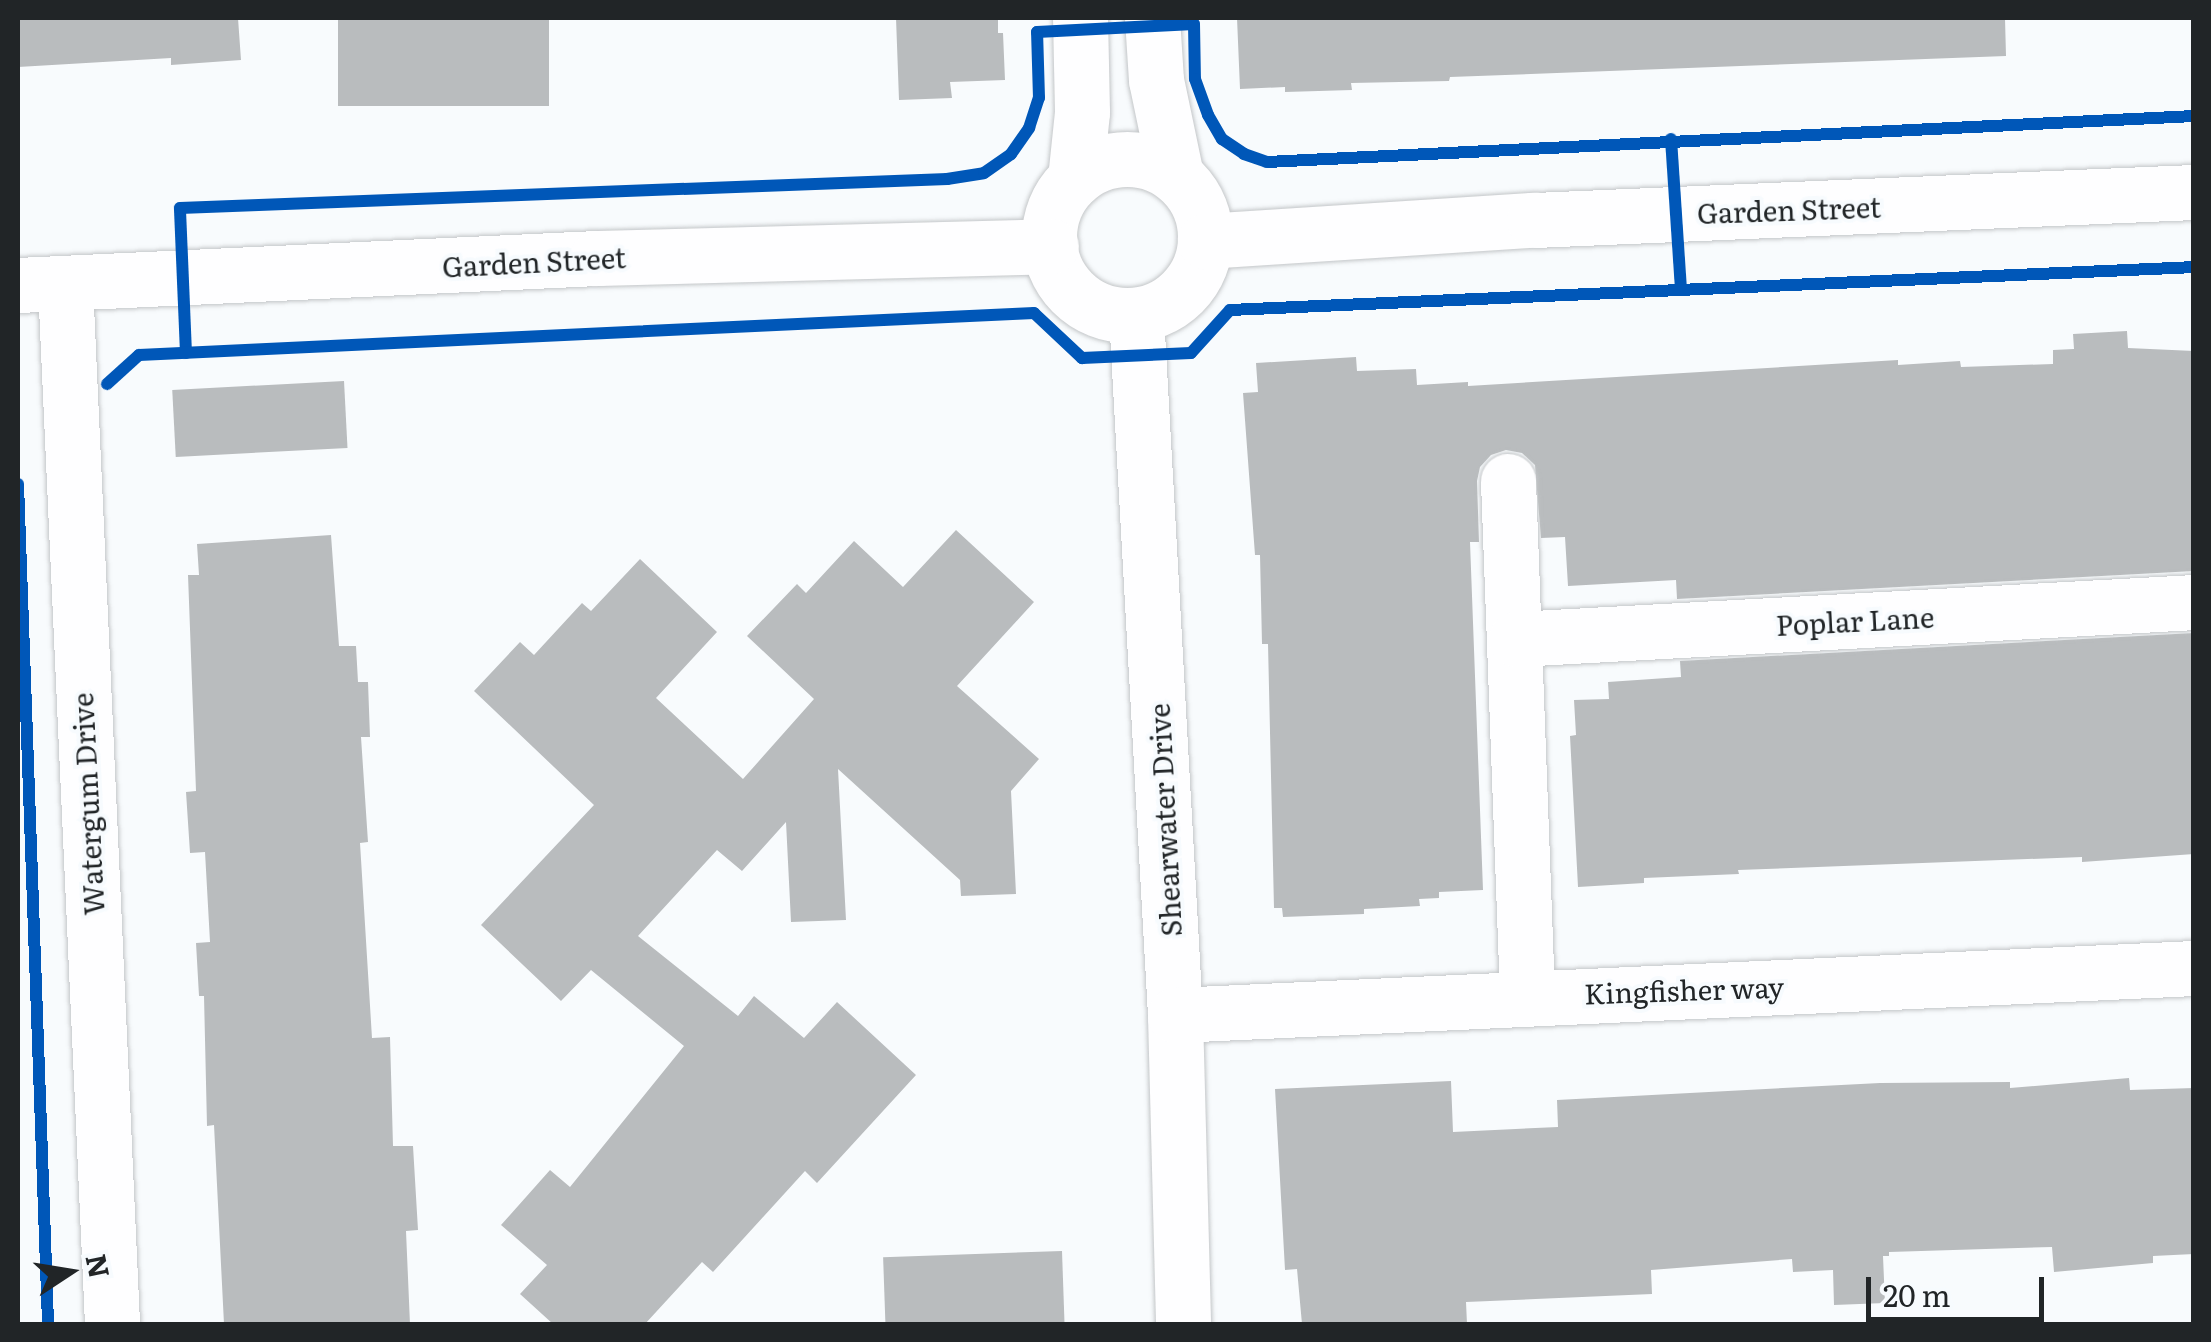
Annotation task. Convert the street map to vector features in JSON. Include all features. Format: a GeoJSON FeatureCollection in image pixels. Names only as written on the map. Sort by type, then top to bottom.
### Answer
{"type":"FeatureCollection","features":[{"type":"Feature","properties":{"kind":"street"},"geometry":{"type":"LineString","coordinates":[[1075,179],[1082,112],[1080,18]]}},
{"type":"Feature","properties":{"kind":"street"},"geometry":{"type":"LineString","coordinates":[[1152,18],[1156,80],[1176,176]]}},
{"type":"Feature","properties":{"kind":"street"},"geometry":{"type":"LineString","coordinates":[[1131,159],[1155,164],[1176,176],[1198,205],[1204,241],[1200,264],[1188,286],[1170,302],[1136,315],[1100,310],[1079,298],[1056,269],[1051,246],[1055,210],[1075,179],[1095,166],[1131,159]]}},
{"type":"Feature","properties":{"kind":"street","name":"Garden Street"},"geometry":{"type":"LineString","coordinates":[[1204,241],[1570,218],[2194,192]]}},
{"type":"Feature","properties":{"kind":"street","name":"Garden Street"},"geometry":{"type":"LineString","coordinates":[[41,284],[596,258],[1051,246]]}},
{"type":"Feature","properties":{"kind":"street","name":"Watergum Drive"},"geometry":{"type":"LineString","coordinates":[[41,284],[112,1324]]}},
{"type":"Feature","properties":{"kind":"street","name":"Shearwater Drive"},"geometry":{"type":"LineString","coordinates":[[1136,315],[1175,1015],[1183,1324]]}},
{"type":"Feature","properties":{"kind":"street"},"geometry":{"type":"LineString","coordinates":[[1508,480],[1527,996]]}},
{"type":"Feature","properties":{"kind":"street","name":"Poplar Lane"},"geometry":{"type":"LineString","coordinates":[[1516,638],[2194,602]]}},
{"type":"Feature","properties":{"kind":"street","name":"Kingfisher way"},"geometry":{"type":"LineString","coordinates":[[1175,1015],[2194,968]]}},
{"type":"Feature","properties":{"kind":"building"},"geometry":{"type":"Polygon","coordinates":[[[18,18],[238,18],[241,60],[171,65],[171,58],[18,67],[18,18]]]}},
{"type":"Feature","properties":{"kind":"building"},"geometry":{"type":"Polygon","coordinates":[[[338,18],[549,18],[549,106],[338,106],[338,18]]]}},
{"type":"Feature","properties":{"kind":"building"},"geometry":{"type":"Polygon","coordinates":[[[896,18],[998,18],[998,33],[1003,33],[1005,80],[950,82],[952,98],[899,100],[896,18]]]}},
{"type":"Feature","properties":{"kind":"building"},"geometry":{"type":"Polygon","coordinates":[[[1237,18],[2005,18],[2006,56],[1450,77],[1449,81],[1351,83],[1352,90],[1285,92],[1285,87],[1240,89],[1237,18]]]}},
{"type":"Feature","properties":{"kind":"building"},"geometry":{"type":"Polygon","coordinates":[[[2127,331],[2128,348],[2194,351],[2194,571],[1677,599],[1676,580],[1568,586],[1565,537],[1541,538],[1535,465],[1522,453],[1506,450],[1491,455],[1480,467],[1477,481],[1479,542],[1470,542],[1483,890],[1439,892],[1439,898],[1419,899],[1420,906],[1364,909],[1364,914],[1283,917],[1282,908],[1274,908],[1268,644],[1262,644],[1260,555],[1255,555],[1243,393],[1258,392],[1256,363],[1356,357],[1357,371],[1416,369],[1417,385],[1468,382],[1468,386],[1898,360],[1898,365],[1960,361],[1961,367],[2053,364],[2053,350],[2074,349],[2073,334],[2127,331]]]}},
{"type":"Feature","properties":{"kind":"building"},"geometry":{"type":"Polygon","coordinates":[[[344,381],[348,448],[176,457],[172,390],[344,381]]]}},
{"type":"Feature","properties":{"kind":"building"},"geometry":{"type":"Polygon","coordinates":[[[956,530],[1034,602],[957,686],[1039,759],[1011,791],[1016,894],[961,896],[960,880],[838,769],[846,920],[791,922],[786,822],[742,871],[717,850],[638,936],[738,1016],[754,996],[804,1038],[837,1002],[916,1075],[817,1183],[805,1171],[713,1272],[702,1262],[645,1324],[553,1324],[520,1294],[547,1265],[501,1225],[550,1170],[570,1187],[684,1046],[591,970],[561,1001],[481,925],[594,805],[474,691],[520,642],[534,655],[582,603],[591,611],[640,559],[717,632],[656,698],[743,779],[814,699],[747,636],[797,584],[806,593],[854,541],[903,587],[956,530]]]}},
{"type":"Feature","properties":{"kind":"building"},"geometry":{"type":"Polygon","coordinates":[[[331,535],[339,646],[356,646],[358,682],[368,682],[370,737],[361,737],[368,842],[360,843],[372,1038],[390,1037],[393,1146],[413,1146],[418,1230],[406,1231],[410,1324],[224,1324],[214,1125],[207,1126],[204,996],[199,996],[196,943],[210,942],[205,852],[190,853],[186,792],[196,791],[188,575],[199,575],[197,544],[331,535]]]}},
{"type":"Feature","properties":{"kind":"building"},"geometry":{"type":"Polygon","coordinates":[[[2194,633],[2194,854],[2082,862],[2082,857],[1738,870],[1739,874],[1644,878],[1644,883],[1578,887],[1570,736],[1576,735],[1574,700],[1609,699],[1608,682],[1681,677],[1680,661],[2194,633]]]}},
{"type":"Feature","properties":{"kind":"building"},"geometry":{"type":"Polygon","coordinates":[[[2129,1078],[2130,1090],[2194,1088],[2194,1254],[2153,1256],[2153,1263],[2054,1272],[2052,1247],[1889,1252],[1889,1256],[1883,1256],[1885,1303],[1834,1305],[1833,1270],[1793,1272],[1792,1259],[1651,1270],[1652,1294],[1466,1302],[1467,1324],[1302,1324],[1297,1269],[1285,1270],[1275,1089],[1451,1081],[1453,1132],[1558,1127],[1557,1100],[1880,1083],[2010,1082],[2010,1088],[2129,1078]]]}},
{"type":"Feature","properties":{"kind":"building"},"geometry":{"type":"Polygon","coordinates":[[[1062,1251],[1065,1324],[885,1324],[883,1257],[1062,1251]]]}},
{"type":"Feature","properties":{"kind":"cycle path"},"geometry":{"type":"LineString","coordinates":[[186,353],[180,208],[947,179],[984,173],[1011,154],[1029,128],[1039,98],[1037,32],[1194,24],[1195,79],[1208,115],[1222,139],[1244,154],[1267,162],[2194,116]]}},
{"type":"Feature","properties":{"kind":"cycle path"},"geometry":{"type":"LineString","coordinates":[[1671,139],[1681,290]]}},
{"type":"Feature","properties":{"kind":"cycle path"},"geometry":{"type":"LineString","coordinates":[[107,384],[139,355],[1034,313],[1082,358],[1191,353],[1230,310],[2194,267]]}},
{"type":"Feature","properties":{"kind":"cycle path"},"geometry":{"type":"LineString","coordinates":[[18,484],[48,1324]]}}]}
